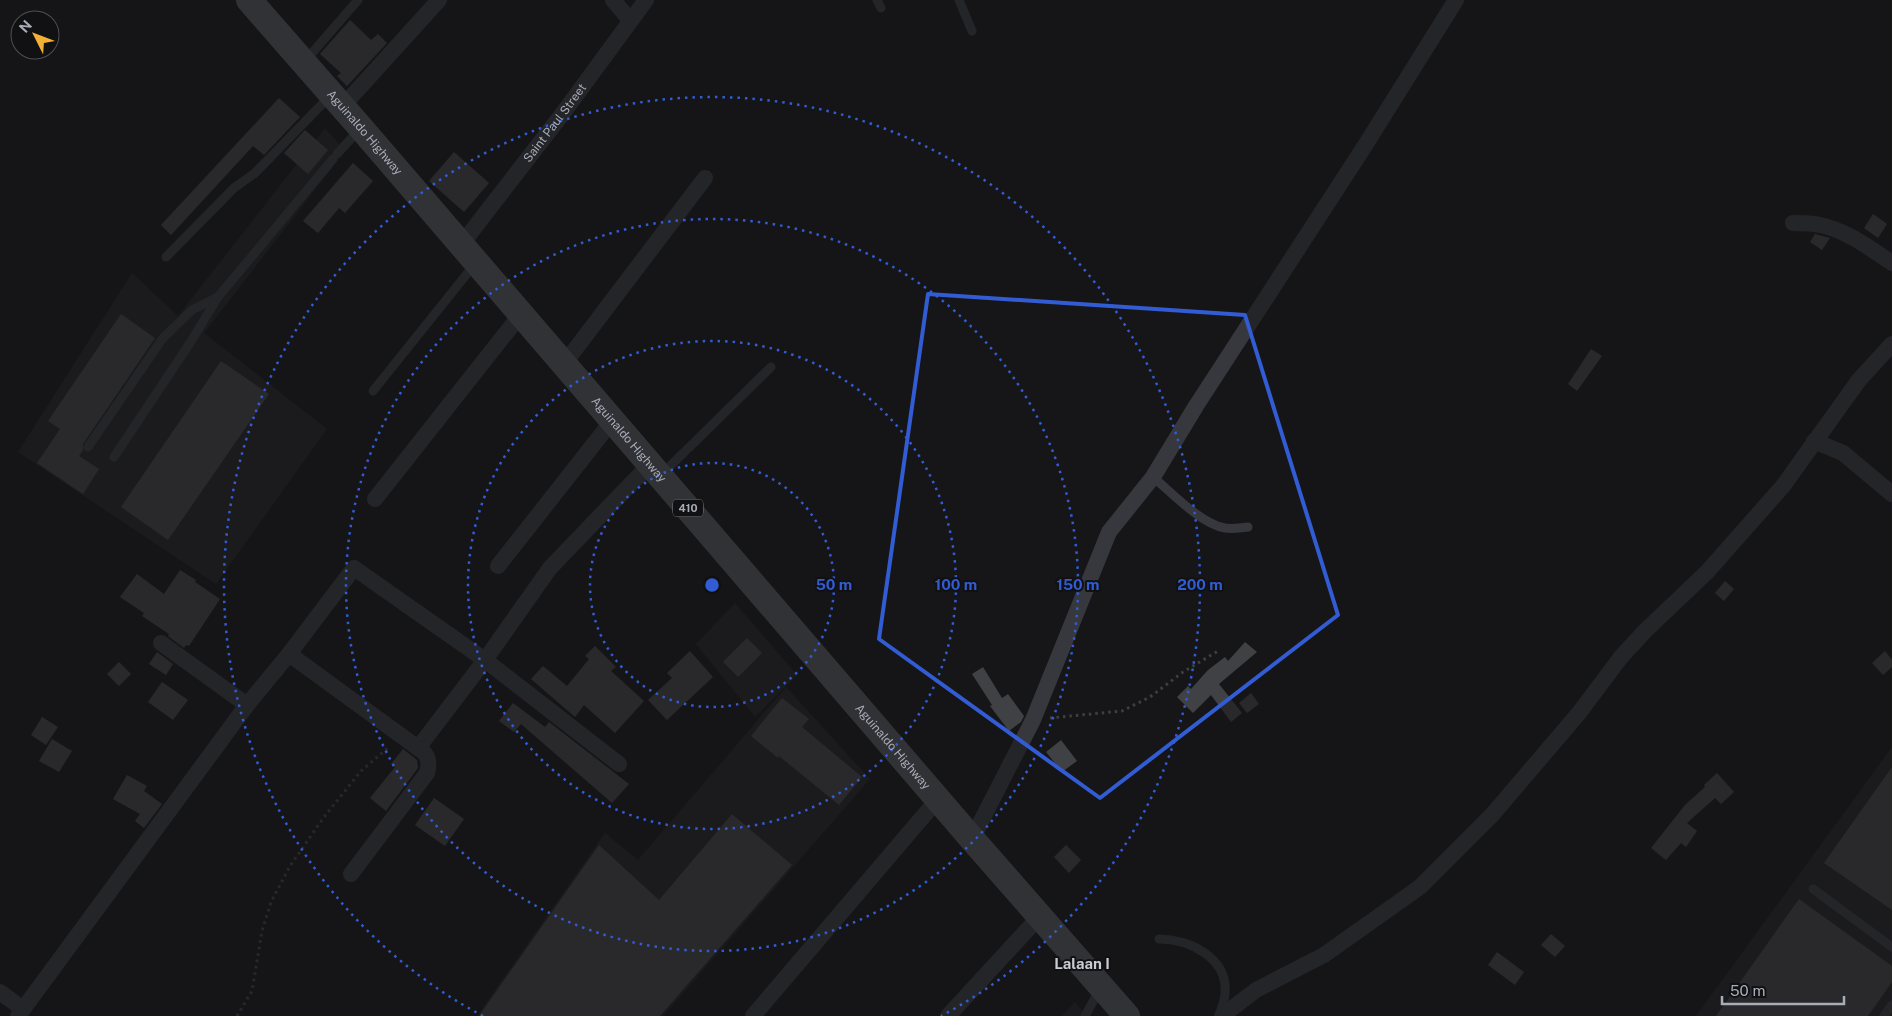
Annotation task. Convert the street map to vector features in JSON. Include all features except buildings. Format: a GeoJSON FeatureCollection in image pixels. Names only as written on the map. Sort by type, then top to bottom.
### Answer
{"type":"FeatureCollection","features":[{"type":"Feature","properties":{"kind":"main road","name":"Aguinaldo Highway"},"geometry":{"type":"LineString","coordinates":[[249,0],[972,839],[1127,1016]]}},
{"type":"Feature","properties":{"kind":"street"},"geometry":{"type":"LineString","coordinates":[[337,100],[439,0]]}},
{"type":"Feature","properties":{"kind":"street"},"geometry":{"type":"LineString","coordinates":[[613,0],[630,20]]}},
{"type":"Feature","properties":{"kind":"street","name":"Saint Paul Street"},"geometry":{"type":"LineString","coordinates":[[469,253],[563,113],[646,0]]}},
{"type":"Feature","properties":{"kind":"street"},"geometry":{"type":"LineString","coordinates":[[972,839],[1032,720],[1109,532],[1153,477],[1196,406],[1366,144],[1456,0]]}},
{"type":"Feature","properties":{"kind":"street"},"geometry":{"type":"LineString","coordinates":[[564,364],[705,178]]}},
{"type":"Feature","properties":{"kind":"street"},"geometry":{"type":"LineString","coordinates":[[1793,223],[1817,224],[1833,229],[1854,239],[1892,263]]}},
{"type":"Feature","properties":{"kind":"street"},"geometry":{"type":"LineString","coordinates":[[375,499],[521,314]]}},
{"type":"Feature","properties":{"kind":"street"},"geometry":{"type":"LineString","coordinates":[[1220,1016],[1256,990],[1324,955],[1420,887],[1492,815],[1579,713],[1621,657],[1645,631],[1707,572],[1783,486],[1859,380],[1892,344]]}},
{"type":"Feature","properties":{"kind":"street"},"geometry":{"type":"LineString","coordinates":[[498,566],[612,421]]}},
{"type":"Feature","properties":{"kind":"street"},"geometry":{"type":"LineString","coordinates":[[1814,441],[1843,453],[1892,494]]}},
{"type":"Feature","properties":{"kind":"street"},"geometry":{"type":"LineString","coordinates":[[418,748],[485,660],[550,568],[655,470]]}},
{"type":"Feature","properties":{"kind":"street"},"geometry":{"type":"LineString","coordinates":[[0,992],[21,1012],[247,705],[289,654],[354,568],[485,660],[619,764]]}},
{"type":"Feature","properties":{"kind":"street"},"geometry":{"type":"LineString","coordinates":[[161,642],[247,705]]}},
{"type":"Feature","properties":{"kind":"street"},"geometry":{"type":"LineString","coordinates":[[289,654],[418,748],[425,751],[429,760],[427,773],[351,874]]}},
{"type":"Feature","properties":{"kind":"street"},"geometry":{"type":"LineString","coordinates":[[753,1016],[938,799]]}},
{"type":"Feature","properties":{"kind":"street"},"geometry":{"type":"LineString","coordinates":[[948,1016],[1040,916]]}},
{"type":"Feature","properties":{"kind":"lane"},"geometry":{"type":"LineString","coordinates":[[304,62],[358,0]]}},
{"type":"Feature","properties":{"kind":"lane"},"geometry":{"type":"LineString","coordinates":[[959,0],[972,31]]}},
{"type":"Feature","properties":{"kind":"lane"},"geometry":{"type":"LineString","coordinates":[[166,257],[234,188],[255,173],[337,100]]}},
{"type":"Feature","properties":{"kind":"lane"},"geometry":{"type":"LineString","coordinates":[[114,456],[190,343],[218,297],[335,156],[361,128]]}},
{"type":"Feature","properties":{"kind":"lane"},"geometry":{"type":"LineString","coordinates":[[372,391],[469,253]]}},
{"type":"Feature","properties":{"kind":"lane"},"geometry":{"type":"LineString","coordinates":[[88,447],[163,338],[192,310],[218,297]]}},
{"type":"Feature","properties":{"kind":"lane"},"geometry":{"type":"LineString","coordinates":[[655,470],[771,367]]}},
{"type":"Feature","properties":{"kind":"lane"},"geometry":{"type":"LineString","coordinates":[[1153,477],[1212,524],[1225,528],[1248,527]]}},
{"type":"Feature","properties":{"kind":"lane"},"geometry":{"type":"LineString","coordinates":[[1813,889],[1892,947]]}},
{"type":"Feature","properties":{"kind":"lane"},"geometry":{"type":"LineString","coordinates":[[1159,939],[1173,939],[1191,944],[1216,963],[1226,992],[1220,1016]]}},
{"type":"Feature","properties":{"kind":"lane"},"geometry":{"type":"LineString","coordinates":[[1084,1016],[1101,986]]}},
{"type":"Feature","properties":{"kind":"lane"},"geometry":{"type":"LineString","coordinates":[[1884,1016],[1892,1005]]}},
{"type":"Feature","properties":{"kind":"path"},"geometry":{"type":"LineString","coordinates":[[1032,720],[1122,711],[1150,697],[1183,672],[1218,651]]}},
{"type":"Feature","properties":{"kind":"path"},"geometry":{"type":"LineString","coordinates":[[237,1016],[252,991],[262,931],[271,902],[290,866],[324,817],[361,771],[402,736]]}},
{"type":"Feature","properties":{"kind":"highlighted area"},"geometry":{"type":"Polygon","coordinates":[[[928,294],[1245,315],[1338,615],[1100,798],[879,639],[928,294]]]}},
{"type":"Feature","properties":{"kind":"shaded area"},"geometry":{"type":"Polygon","coordinates":[[[325,128],[345,151],[204,333],[327,429],[216,584],[18,452],[132,273],[178,316],[325,128]]]}},
{"type":"Feature","properties":{"kind":"shaded area"},"geometry":{"type":"Polygon","coordinates":[[[735,603],[797,675],[755,717],[696,644],[735,603]]]}},
{"type":"Feature","properties":{"kind":"shaded area"},"geometry":{"type":"Polygon","coordinates":[[[786,687],[870,779],[663,1016],[477,1016],[605,833],[638,860],[786,687]]]}},
{"type":"Feature","properties":{"kind":"shaded area"},"geometry":{"type":"Polygon","coordinates":[[[1892,747],[1892,1016],[1696,1016],[1892,747]]]}},
{"type":"Feature","properties":{"kind":"shaded area"},"geometry":{"type":"Polygon","coordinates":[[[1075,1002],[1087,1016],[1062,1016],[1075,1002]]]}},
{"type":"Feature","properties":{"kind":"district","name":"Lalaan I"},"geometry":{"type":"Point","coordinates":[1082,964]}}]}
